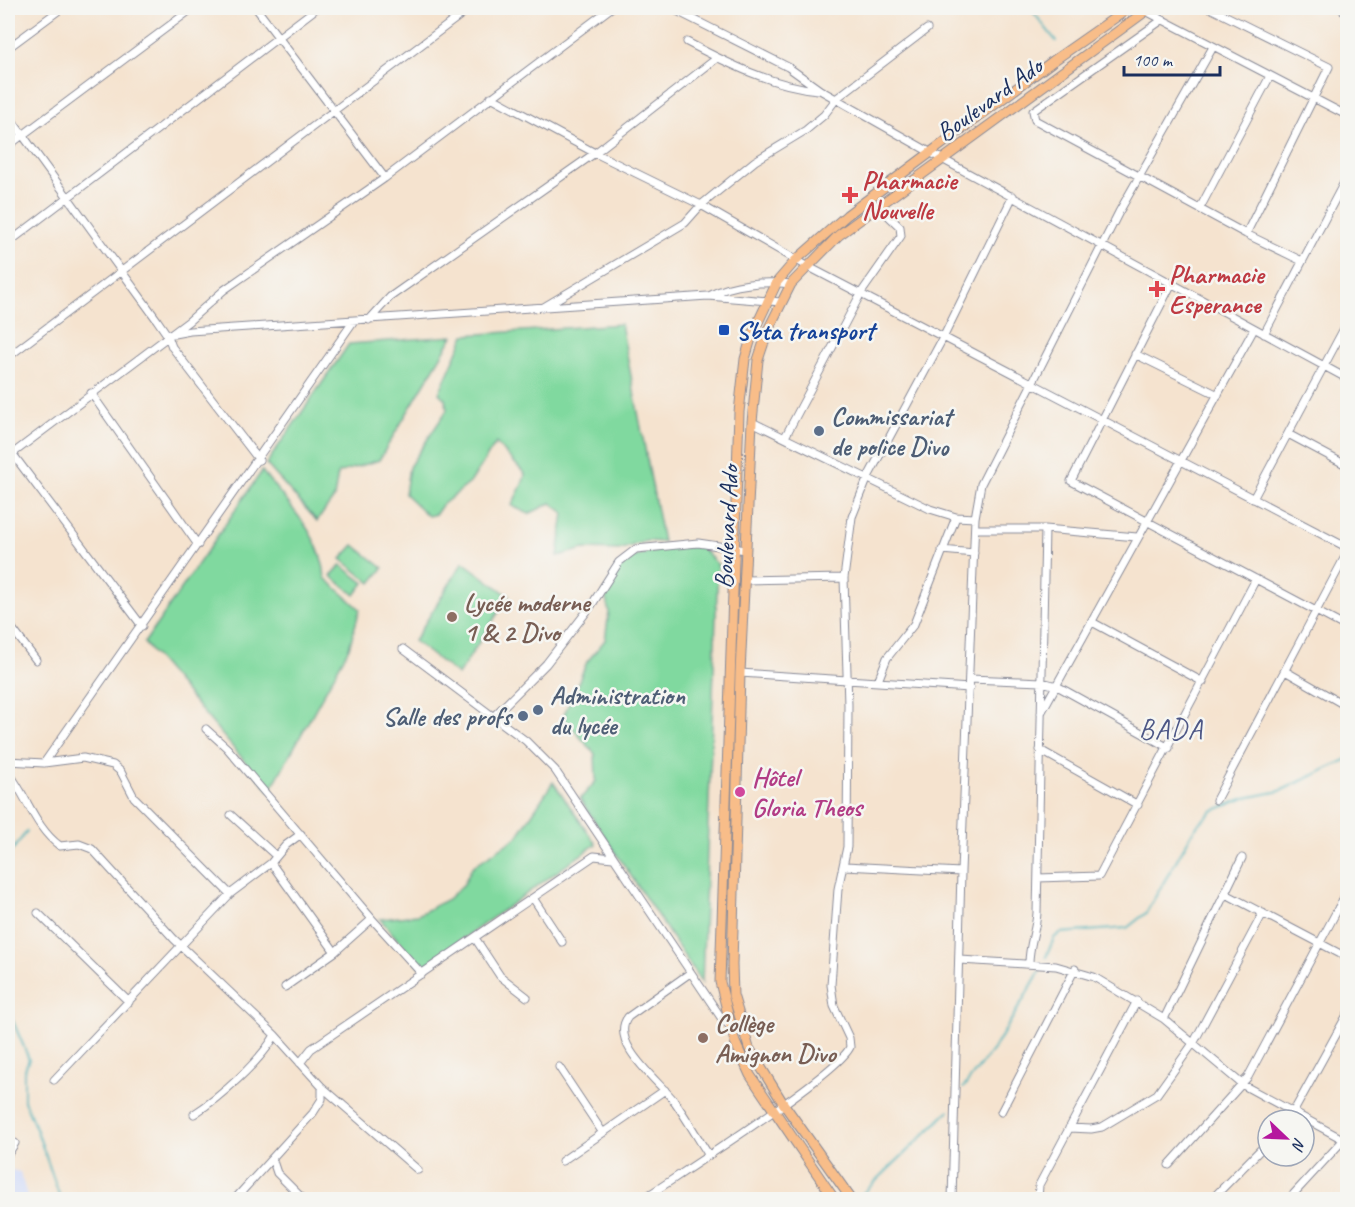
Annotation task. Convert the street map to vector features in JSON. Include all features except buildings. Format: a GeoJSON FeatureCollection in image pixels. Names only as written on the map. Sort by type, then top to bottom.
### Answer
{"type":"FeatureCollection","features":[{"type":"Feature","properties":{"kind":"main road","name":"Boulevard Ado"},"geometry":{"type":"LineString","coordinates":[[835,1200],[750,1075],[731,1028],[720,982],[718,962],[741,384],[752,335],[777,282],[828,229],[1053,61],[1130,8]]}},
{"type":"Feature","properties":{"kind":"main road","name":"Boulevard Ado"},"geometry":{"type":"LineString","coordinates":[[850,1198],[783,1103],[749,1048],[734,995],[732,965],[740,673],[752,422],[760,352],[791,284],[839,235],[1145,9]]}},
{"type":"Feature","properties":{"kind":"street"},"geometry":{"type":"LineString","coordinates":[[8,48],[62,8]]}},
{"type":"Feature","properties":{"kind":"street"},"geometry":{"type":"LineString","coordinates":[[8,146],[194,8]]}},
{"type":"Feature","properties":{"kind":"street"},"geometry":{"type":"LineString","coordinates":[[256,8],[385,178]]}},
{"type":"Feature","properties":{"kind":"street"},"geometry":{"type":"LineString","coordinates":[[8,243],[317,8]]}},
{"type":"Feature","properties":{"kind":"street"},"geometry":{"type":"LineString","coordinates":[[8,357],[470,8]]}},
{"type":"Feature","properties":{"kind":"street"},"geometry":{"type":"LineString","coordinates":[[142,626],[10,455],[168,336],[224,290],[385,178],[611,8]]}},
{"type":"Feature","properties":{"kind":"street"},"geometry":{"type":"LineString","coordinates":[[671,8],[788,67],[820,90],[931,153],[1347,379]]}},
{"type":"Feature","properties":{"kind":"street"},"geometry":{"type":"LineString","coordinates":[[1210,8],[1327,66],[1329,71],[1246,234]]}},
{"type":"Feature","properties":{"kind":"street"},"geometry":{"type":"LineString","coordinates":[[1341,8],[1347,15]]}},
{"type":"Feature","properties":{"kind":"street"},"geometry":{"type":"LineString","coordinates":[[1145,9],[1213,47],[1316,97],[1347,116]]}},
{"type":"Feature","properties":{"kind":"street"},"geometry":{"type":"LineString","coordinates":[[1161,20],[1033,111],[1035,120],[1246,234],[1302,261]]}},
{"type":"Feature","properties":{"kind":"street"},"geometry":{"type":"LineString","coordinates":[[541,309],[678,227],[755,161],[806,130],[824,115],[837,98],[927,29]]}},
{"type":"Feature","properties":{"kind":"street"},"geometry":{"type":"LineString","coordinates":[[687,42],[717,58],[794,87],[820,90]]}},
{"type":"Feature","properties":{"kind":"street"},"geometry":{"type":"LineString","coordinates":[[952,1200],[961,872],[975,518],[986,470],[1139,175],[1213,47]]}},
{"type":"Feature","properties":{"kind":"street"},"geometry":{"type":"LineString","coordinates":[[369,320],[390,297],[595,153],[717,58]]}},
{"type":"Feature","properties":{"kind":"street"},"geometry":{"type":"LineString","coordinates":[[1200,208],[1270,76]]}},
{"type":"Feature","properties":{"kind":"street"},"geometry":{"type":"LineString","coordinates":[[491,97],[595,153],[701,205],[807,266],[1184,461],[1347,550],[1216,800]]}},
{"type":"Feature","properties":{"kind":"street"},"geometry":{"type":"LineString","coordinates":[[8,115],[168,336],[172,347],[258,460]]}},
{"type":"Feature","properties":{"kind":"street"},"geometry":{"type":"LineString","coordinates":[[1264,334],[1347,175]]}},
{"type":"Feature","properties":{"kind":"street"},"geometry":{"type":"LineString","coordinates":[[646,1197],[783,1103],[840,1061],[850,1047],[849,1038],[834,1006],[831,985],[838,890],[847,847],[847,679],[844,578],[852,517],[868,477],[944,336],[1013,196]]}},
{"type":"Feature","properties":{"kind":"street"},"geometry":{"type":"LineString","coordinates":[[785,437],[861,292],[902,232],[878,206]]}},
{"type":"Feature","properties":{"kind":"street"},"geometry":{"type":"LineString","coordinates":[[708,296],[729,288],[777,282],[791,284]]}},
{"type":"Feature","properties":{"kind":"street"},"geometry":{"type":"LineString","coordinates":[[1171,285],[1071,481],[1347,628]]}},
{"type":"Feature","properties":{"kind":"street"},"geometry":{"type":"LineString","coordinates":[[168,336],[190,331],[353,322],[708,296],[781,302]]}},
{"type":"Feature","properties":{"kind":"street"},"geometry":{"type":"LineString","coordinates":[[1253,499],[1347,321]]}},
{"type":"Feature","properties":{"kind":"street"},"geometry":{"type":"LineString","coordinates":[[44,763],[353,322]]}},
{"type":"Feature","properties":{"kind":"street"},"geometry":{"type":"LineString","coordinates":[[1041,713],[1137,537],[1184,461],[1254,330]]}},
{"type":"Feature","properties":{"kind":"street"},"geometry":{"type":"LineString","coordinates":[[1135,354],[1218,395]]}},
{"type":"Feature","properties":{"kind":"street"},"geometry":{"type":"LineString","coordinates":[[91,393],[198,545]]}},
{"type":"Feature","properties":{"kind":"street"},"geometry":{"type":"LineString","coordinates":[[752,422],[930,509],[956,517],[975,518]]}},
{"type":"Feature","properties":{"kind":"street"},"geometry":{"type":"LineString","coordinates":[[1287,434],[1347,466]]}},
{"type":"Feature","properties":{"kind":"street"},"geometry":{"type":"LineString","coordinates":[[878,681],[887,658],[914,624],[956,517]]}},
{"type":"Feature","properties":{"kind":"street"},"geometry":{"type":"LineString","coordinates":[[975,528],[1045,529],[1137,537]]}},
{"type":"Feature","properties":{"kind":"street"},"geometry":{"type":"LineString","coordinates":[[1029,963],[1029,947],[1037,924],[1045,529]]}},
{"type":"Feature","properties":{"kind":"street"},"geometry":{"type":"LineString","coordinates":[[492,718],[546,664],[591,606],[619,562],[636,549],[698,543],[746,550]]}},
{"type":"Feature","properties":{"kind":"street"},"geometry":{"type":"LineString","coordinates":[[942,550],[974,553]]}},
{"type":"Feature","properties":{"kind":"street"},"geometry":{"type":"LineString","coordinates":[[744,580],[844,578]]}},
{"type":"Feature","properties":{"kind":"street"},"geometry":{"type":"LineString","coordinates":[[1038,878],[1097,878],[1169,748],[1256,579]]}},
{"type":"Feature","properties":{"kind":"street"},"geometry":{"type":"LineString","coordinates":[[1092,622],[1203,682]]}},
{"type":"Feature","properties":{"kind":"street"},"geometry":{"type":"LineString","coordinates":[[8,623],[36,660]]}},
{"type":"Feature","properties":{"kind":"street"},"geometry":{"type":"LineString","coordinates":[[403,649],[492,718],[526,741],[555,770],[690,973],[722,1019],[731,1028]]}},
{"type":"Feature","properties":{"kind":"street"},"geometry":{"type":"LineString","coordinates":[[1285,671],[1347,707]]}},
{"type":"Feature","properties":{"kind":"street"},"geometry":{"type":"LineString","coordinates":[[740,673],[970,688]]}},
{"type":"Feature","properties":{"kind":"street"},"geometry":{"type":"LineString","coordinates":[[970,679],[1042,682],[1057,686],[1169,748]]}},
{"type":"Feature","properties":{"kind":"street"},"geometry":{"type":"LineString","coordinates":[[206,729],[227,748],[372,919],[422,974]]}},
{"type":"Feature","properties":{"kind":"street"},"geometry":{"type":"LineString","coordinates":[[1040,750],[1138,805]]}},
{"type":"Feature","properties":{"kind":"street"},"geometry":{"type":"LineString","coordinates":[[8,761],[44,763],[83,758],[113,765],[121,771],[134,797],[231,894]]}},
{"type":"Feature","properties":{"kind":"street"},"geometry":{"type":"LineString","coordinates":[[8,772],[41,827],[53,841],[60,846],[79,844],[93,849],[181,945],[275,1035],[322,1087],[418,1170]]}},
{"type":"Feature","properties":{"kind":"street"},"geometry":{"type":"LineString","coordinates":[[231,815],[276,856]]}},
{"type":"Feature","properties":{"kind":"street"},"geometry":{"type":"LineString","coordinates":[[54,1080],[231,894],[271,863],[300,834]]}},
{"type":"Feature","properties":{"kind":"street"},"geometry":{"type":"LineString","coordinates":[[300,1063],[311,1049],[594,856],[613,858]]}},
{"type":"Feature","properties":{"kind":"street"},"geometry":{"type":"LineString","coordinates":[[1164,1019],[1242,858]]}},
{"type":"Feature","properties":{"kind":"street"},"geometry":{"type":"LineString","coordinates":[[271,863],[335,952]]}},
{"type":"Feature","properties":{"kind":"street"},"geometry":{"type":"LineString","coordinates":[[844,866],[961,872]]}},
{"type":"Feature","properties":{"kind":"street"},"geometry":{"type":"LineString","coordinates":[[1169,1165],[1243,1085],[1347,890]]}},
{"type":"Feature","properties":{"kind":"street"},"geometry":{"type":"LineString","coordinates":[[1226,894],[1347,958]]}},
{"type":"Feature","properties":{"kind":"street"},"geometry":{"type":"LineString","coordinates":[[533,898],[562,942]]}},
{"type":"Feature","properties":{"kind":"street"},"geometry":{"type":"LineString","coordinates":[[38,913],[129,1002]]}},
{"type":"Feature","properties":{"kind":"street"},"geometry":{"type":"LineString","coordinates":[[1069,1128],[1096,1129],[1143,1104],[1165,1085],[1194,1041],[1263,913]]}},
{"type":"Feature","properties":{"kind":"street"},"geometry":{"type":"LineString","coordinates":[[285,987],[335,952],[372,919]]}},
{"type":"Feature","properties":{"kind":"street"},"geometry":{"type":"LineString","coordinates":[[475,938],[500,975],[527,997]]}},
{"type":"Feature","properties":{"kind":"street"},"geometry":{"type":"LineString","coordinates":[[960,960],[1029,963],[1075,969],[1109,984],[1164,1019],[1194,1041],[1243,1085],[1278,1108]]}},
{"type":"Feature","properties":{"kind":"street"},"geometry":{"type":"LineString","coordinates":[[1001,1112],[1075,969]]}},
{"type":"Feature","properties":{"kind":"street"},"geometry":{"type":"LineString","coordinates":[[690,973],[625,1022],[627,1045],[664,1090],[708,1154]]}},
{"type":"Feature","properties":{"kind":"street"},"geometry":{"type":"LineString","coordinates":[[1038,1200],[1039,1185],[1137,1001]]}},
{"type":"Feature","properties":{"kind":"street"},"geometry":{"type":"LineString","coordinates":[[1297,1108],[1347,1013]]}},
{"type":"Feature","properties":{"kind":"street"},"geometry":{"type":"LineString","coordinates":[[194,1114],[210,1104],[252,1066],[275,1035]]}},
{"type":"Feature","properties":{"kind":"street"},"geometry":{"type":"LineString","coordinates":[[559,1067],[603,1133]]}},
{"type":"Feature","properties":{"kind":"street"},"geometry":{"type":"LineString","coordinates":[[234,1200],[314,1113],[322,1099],[322,1087]]}},
{"type":"Feature","properties":{"kind":"street"},"geometry":{"type":"LineString","coordinates":[[562,1161],[664,1090]]}},
{"type":"Feature","properties":{"kind":"street"},"geometry":{"type":"LineString","coordinates":[[1288,1200],[1346,1139],[1316,1127]]}},
{"type":"Feature","properties":{"kind":"street"},"geometry":{"type":"LineString","coordinates":[[8,1154],[15,1143]]}},
{"type":"Feature","properties":{"kind":"street"},"geometry":{"type":"LineString","coordinates":[[1211,1200],[1256,1154]]}},
{"type":"Feature","properties":{"kind":"street"},"geometry":{"type":"LineString","coordinates":[[272,1158],[277,1173],[304,1200]]}},
{"type":"Feature","properties":{"kind":"shaded area"},"geometry":{"type":"Polygon","coordinates":[[[8,1169],[20,1172],[28,1199],[8,1199],[8,1169]]]}},
{"type":"Feature","properties":{"kind":"green space"},"geometry":{"type":"Polygon","coordinates":[[[621,324],[663,542],[646,541],[619,550],[584,549],[558,556],[564,513],[551,503],[529,514],[512,506],[525,474],[496,443],[470,483],[442,505],[436,514],[428,516],[405,494],[409,467],[447,410],[445,399],[439,393],[465,335],[621,324]]]}},
{"type":"Feature","properties":{"kind":"green space"},"geometry":{"type":"Polygon","coordinates":[[[453,336],[379,460],[338,473],[334,498],[317,521],[266,464],[349,344],[453,336]]]}},
{"type":"Feature","properties":{"kind":"green space"},"geometry":{"type":"Polygon","coordinates":[[[262,471],[302,520],[317,547],[325,578],[360,609],[349,648],[270,791],[144,643],[262,471]]]}},
{"type":"Feature","properties":{"kind":"green space"},"geometry":{"type":"Polygon","coordinates":[[[354,545],[383,568],[371,583],[341,559],[354,545]]]}},
{"type":"Feature","properties":{"kind":"green space"},"geometry":{"type":"Polygon","coordinates":[[[700,546],[718,565],[702,983],[580,799],[596,781],[595,754],[563,717],[587,662],[605,640],[609,612],[604,591],[619,567],[633,557],[664,548],[700,546]]]}},
{"type":"Feature","properties":{"kind":"green space"},"geometry":{"type":"Polygon","coordinates":[[[463,562],[509,596],[458,675],[414,641],[463,562]]]}},
{"type":"Feature","properties":{"kind":"green space"},"geometry":{"type":"Polygon","coordinates":[[[341,565],[364,583],[355,595],[331,576],[341,565]]]}},
{"type":"Feature","properties":{"kind":"green space"},"geometry":{"type":"Polygon","coordinates":[[[553,782],[596,844],[422,968],[380,919],[418,915],[448,899],[464,884],[472,867],[517,837],[553,782]]]}},
{"type":"Feature","properties":{"kind":"waterway"},"geometry":{"type":"LineString","coordinates":[[1030,8],[1056,41]]}},
{"type":"Feature","properties":{"kind":"waterway"},"geometry":{"type":"LineString","coordinates":[[1046,957],[1054,938],[1060,933],[1127,928],[1146,913],[1195,828],[1212,811],[1245,798],[1280,791],[1348,759]]}},
{"type":"Feature","properties":{"kind":"waterway"},"geometry":{"type":"LineString","coordinates":[[8,856],[27,831]]}},
{"type":"Feature","properties":{"kind":"waterway"},"geometry":{"type":"LineString","coordinates":[[963,1088],[997,1044],[1040,971]]}},
{"type":"Feature","properties":{"kind":"waterway"},"geometry":{"type":"LineString","coordinates":[[8,984],[12,1019],[29,1059],[24,1072],[24,1101],[61,1200]]}},
{"type":"Feature","properties":{"kind":"waterway"},"geometry":{"type":"LineString","coordinates":[[856,1200],[949,1111]]}},
{"type":"Feature","properties":{"kind":"place","name":"Pharmacie Nouvelle"},"geometry":{"type":"Point","coordinates":[850,195]}},
{"type":"Feature","properties":{"kind":"place","name":"Pharmacie Esperance"},"geometry":{"type":"Point","coordinates":[1157,289]}},
{"type":"Feature","properties":{"kind":"place","name":"Sbta transport"},"geometry":{"type":"Point","coordinates":[724,330]}},
{"type":"Feature","properties":{"kind":"place","name":"Commissariat de police Divo"},"geometry":{"type":"Point","coordinates":[819,431]}},
{"type":"Feature","properties":{"kind":"place","name":"Lycée moderne 1 & 2 Divo"},"geometry":{"type":"Point","coordinates":[452,617]}},
{"type":"Feature","properties":{"kind":"place","name":"Administration du lycée"},"geometry":{"type":"Point","coordinates":[538,710]}},
{"type":"Feature","properties":{"kind":"place","name":"Salle des profs"},"geometry":{"type":"Point","coordinates":[523,716]}},
{"type":"Feature","properties":{"kind":"place","name":"Hôtel Gloria Theos"},"geometry":{"type":"Point","coordinates":[740,792]}},
{"type":"Feature","properties":{"kind":"place","name":"Collège Amignon Divo"},"geometry":{"type":"Point","coordinates":[703,1038]}},
{"type":"Feature","properties":{"kind":"district","name":"BADA"},"geometry":{"type":"Point","coordinates":[1171,728]}}]}
